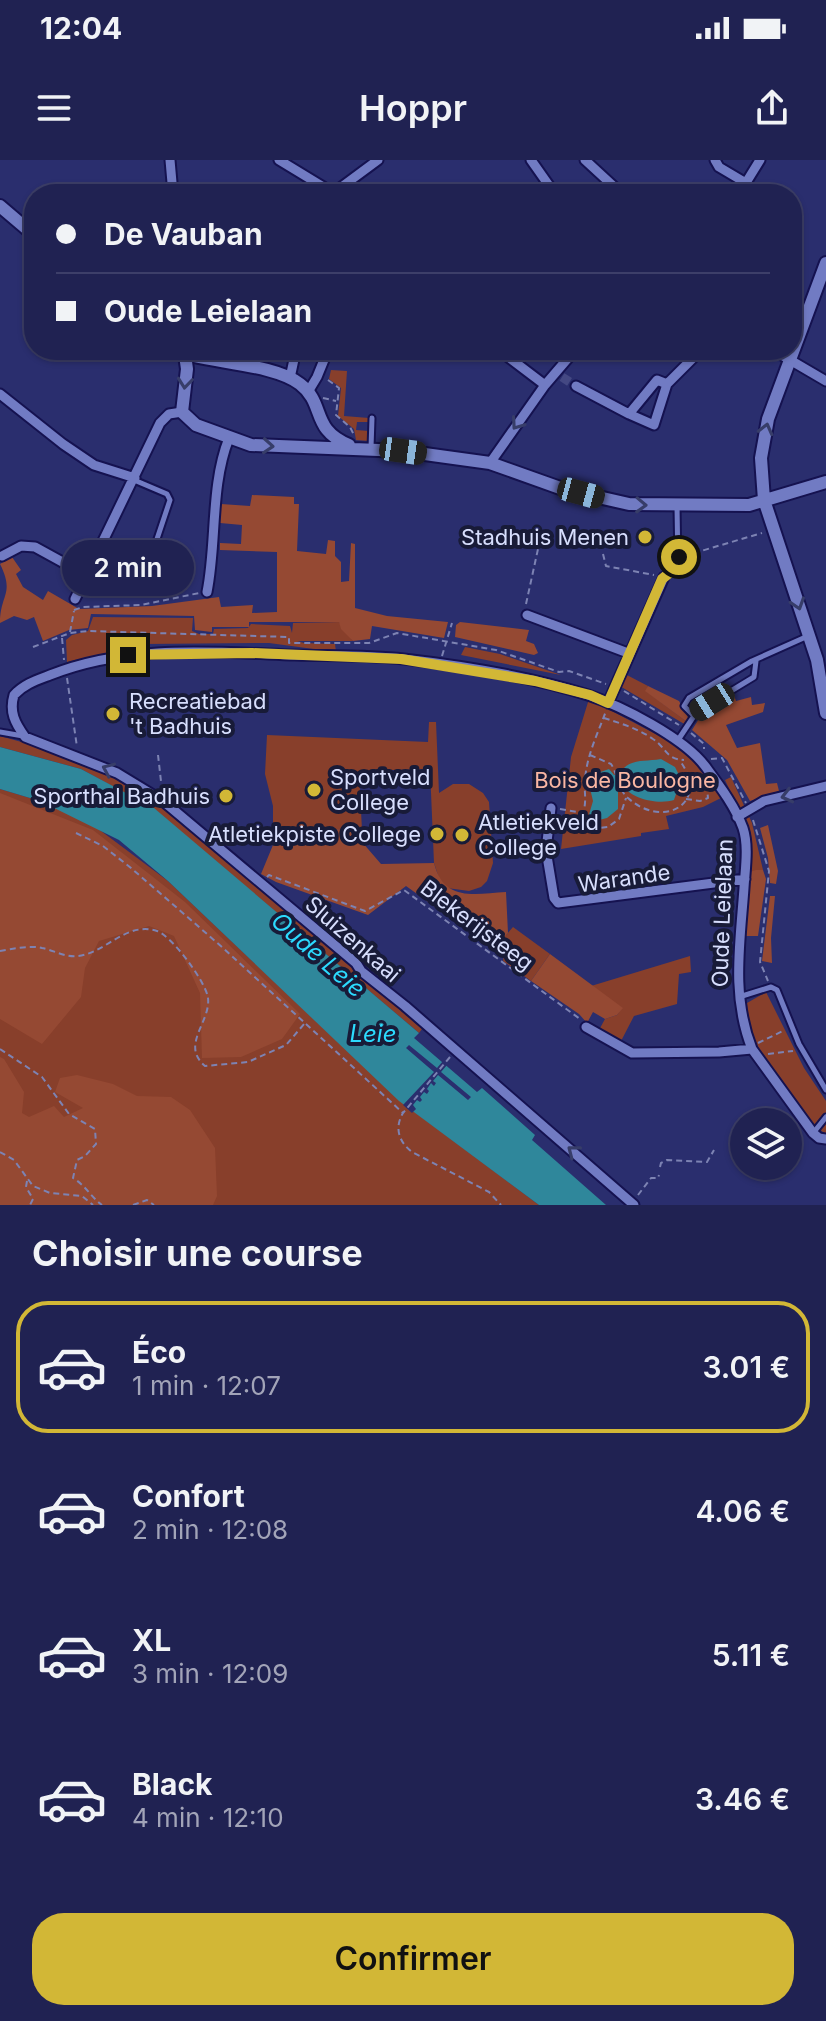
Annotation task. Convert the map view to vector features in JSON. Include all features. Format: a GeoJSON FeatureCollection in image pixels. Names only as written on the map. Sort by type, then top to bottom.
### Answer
{"type":"FeatureCollection","features":[{"type":"Feature","properties":{"kind":"street"},"geometry":{"type":"LineString","coordinates":[[170,160],[172,184]]}},
{"type":"Feature","properties":{"kind":"street"},"geometry":{"type":"LineString","coordinates":[[279,160],[319,184]]}},
{"type":"Feature","properties":{"kind":"street"},"geometry":{"type":"LineString","coordinates":[[346,184],[378,160]]}},
{"type":"Feature","properties":{"kind":"street"},"geometry":{"type":"LineString","coordinates":[[531,160],[548,184]]}},
{"type":"Feature","properties":{"kind":"street"},"geometry":{"type":"LineString","coordinates":[[585,160],[611,184]]}},
{"type":"Feature","properties":{"kind":"street"},"geometry":{"type":"LineString","coordinates":[[715,160],[719,167],[746,183],[760,160]]}},
{"type":"Feature","properties":{"kind":"street"},"geometry":{"type":"LineString","coordinates":[[0,206],[24,226]]}},
{"type":"Feature","properties":{"kind":"street"},"geometry":{"type":"LineString","coordinates":[[802,332],[825,269]]}},
{"type":"Feature","properties":{"kind":"street"},"geometry":{"type":"LineString","coordinates":[[182,412],[187,369],[184,360]]}},
{"type":"Feature","properties":{"kind":"street"},"geometry":{"type":"LineString","coordinates":[[215,360],[290,378],[308,392],[320,421],[319,440],[308,448]]}},
{"type":"Feature","properties":{"kind":"street"},"geometry":{"type":"LineString","coordinates":[[290,378],[294,360]]}},
{"type":"Feature","properties":{"kind":"street"},"geometry":{"type":"LineString","coordinates":[[308,392],[324,360]]}},
{"type":"Feature","properties":{"kind":"street"},"geometry":{"type":"LineString","coordinates":[[512,360],[545,385]]}},
{"type":"Feature","properties":{"kind":"street"},"geometry":{"type":"LineString","coordinates":[[490,463],[545,385],[559,375],[569,360]]}},
{"type":"Feature","properties":{"kind":"street"},"geometry":{"type":"LineString","coordinates":[[576,386],[654,425],[667,384],[691,360]]}},
{"type":"Feature","properties":{"kind":"street"},"geometry":{"type":"LineString","coordinates":[[788,360],[826,381]]}},
{"type":"Feature","properties":{"kind":"street"},"geometry":{"type":"LineString","coordinates":[[791,362],[763,437],[764,500],[821,676],[826,713]]}},
{"type":"Feature","properties":{"kind":"street"},"geometry":{"type":"LineString","coordinates":[[629,414],[657,380],[667,384]]}},
{"type":"Feature","properties":{"kind":"street"},"geometry":{"type":"LineString","coordinates":[[0,394],[94,465],[134,479]]}},
{"type":"Feature","properties":{"kind":"street"},"geometry":{"type":"LineString","coordinates":[[182,412],[196,425],[251,445],[403,451],[490,463],[563,489],[629,504],[749,505],[826,482]]}},
{"type":"Feature","properties":{"kind":"street"},"geometry":{"type":"LineString","coordinates":[[74,606],[160,423],[169,414],[182,412]]}},
{"type":"Feature","properties":{"kind":"street"},"geometry":{"type":"LineString","coordinates":[[320,421],[334,438],[365,449]]}},
{"type":"Feature","properties":{"kind":"street"},"geometry":{"type":"LineString","coordinates":[[207,592],[217,495],[229,438]]}},
{"type":"Feature","properties":{"kind":"street"},"geometry":{"type":"LineString","coordinates":[[1,557],[21,546],[35,547],[86,575]]}},
{"type":"Feature","properties":{"kind":"street"},"geometry":{"type":"LineString","coordinates":[[608,703],[663,578]]}},
{"type":"Feature","properties":{"kind":"street"},"geometry":{"type":"LineString","coordinates":[[527,615],[628,653]]}},
{"type":"Feature","properties":{"kind":"street","name":"Oude Leielaan"},"geometry":{"type":"LineString","coordinates":[[25,737],[16,725],[11,704],[14,695],[32,682],[81,662],[158,653],[401,659],[535,681],[590,695],[608,703],[693,751],[737,817],[746,843],[738,997],[743,1025],[755,1054],[813,1133],[826,1139]]}},
{"type":"Feature","properties":{"kind":"street","name":"Sluizenkaai"},"geometry":{"type":"LineString","coordinates":[[25,737],[117,773],[163,801],[633,1204]]}},
{"type":"Feature","properties":{"kind":"street"},"geometry":{"type":"LineString","coordinates":[[737,817],[764,801],[826,786]]}},
{"type":"Feature","properties":{"kind":"street","name":"Warande"},"geometry":{"type":"LineString","coordinates":[[551,808],[546,850],[554,898],[558,903],[745,879]]}},
{"type":"Feature","properties":{"kind":"street"},"geometry":{"type":"LineString","coordinates":[[584,1024],[632,1053],[746,1051],[755,1054]]}},
{"type":"Feature","properties":{"kind":"lane"},"geometry":{"type":"LineString","coordinates":[[365,449],[372,418]]}},
{"type":"Feature","properties":{"kind":"lane"},"geometry":{"type":"LineString","coordinates":[[99,550],[123,558],[143,558],[155,545],[170,500],[167,494],[134,479]]}},
{"type":"Feature","properties":{"kind":"lane"},"geometry":{"type":"LineString","coordinates":[[663,578],[678,566],[677,506]]}},
{"type":"Feature","properties":{"kind":"lane"},"geometry":{"type":"LineString","coordinates":[[694,716],[684,706],[689,698],[809,636]]}},
{"type":"Feature","properties":{"kind":"lane"},"geometry":{"type":"LineString","coordinates":[[678,740],[698,711],[754,677],[756,661]]}},
{"type":"Feature","properties":{"kind":"lane"},"geometry":{"type":"LineString","coordinates":[[0,732],[25,737]]}},
{"type":"Feature","properties":{"kind":"lane"},"geometry":{"type":"LineString","coordinates":[[738,997],[771,987],[777,990],[802,1050],[826,1090]]}},
{"type":"Feature","properties":{"kind":"lane"},"geometry":{"type":"LineString","coordinates":[[813,1133],[826,1117]]}},
{"type":"Feature","properties":{"kind":"path"},"geometry":{"type":"LineString","coordinates":[[317,377],[339,388],[336,415],[352,429],[354,441],[365,449]]}},
{"type":"Feature","properties":{"kind":"path"},"geometry":{"type":"LineString","coordinates":[[681,557],[773,530]]}},
{"type":"Feature","properties":{"kind":"path"},"geometry":{"type":"LineString","coordinates":[[527,615],[524,613],[538,549],[550,541]]}},
{"type":"Feature","properties":{"kind":"path"},"geometry":{"type":"LineString","coordinates":[[603,554],[606,566],[663,578]]}},
{"type":"Feature","properties":{"kind":"path"},"geometry":{"type":"LineString","coordinates":[[70,633],[74,606],[141,605],[207,592]]}},
{"type":"Feature","properties":{"kind":"path"},"geometry":{"type":"LineString","coordinates":[[439,664],[452,623]]}},
{"type":"Feature","properties":{"kind":"path"},"geometry":{"type":"LineString","coordinates":[[33,647],[70,633],[88,631],[245,634],[289,637],[289,643],[329,644],[369,643],[397,633],[496,650],[559,672],[569,671],[633,695],[687,729],[704,744],[704,752],[710,759],[722,758],[749,809],[769,871],[760,962],[771,987]]}},
{"type":"Feature","properties":{"kind":"path"},"geometry":{"type":"LineString","coordinates":[[62,637],[79,757]]}},
{"type":"Feature","properties":{"kind":"path"},"geometry":{"type":"LineString","coordinates":[[608,703],[584,782],[587,799],[583,813],[589,829],[608,827],[622,814],[626,797]]}},
{"type":"Feature","properties":{"kind":"path"},"geometry":{"type":"LineString","coordinates":[[590,755],[611,764],[626,797],[647,810],[675,811],[689,793],[688,777],[680,761],[663,752],[653,739],[603,718]]}},
{"type":"Feature","properties":{"kind":"path"},"geometry":{"type":"LineString","coordinates":[[680,761],[687,759],[693,751]]}},
{"type":"Feature","properties":{"kind":"path"},"geometry":{"type":"LineString","coordinates":[[158,755],[162,786]]}},
{"type":"Feature","properties":{"kind":"path"},"geometry":{"type":"LineString","coordinates":[[686,799],[700,801],[708,798],[707,789],[688,777]]}},
{"type":"Feature","properties":{"kind":"path"},"geometry":{"type":"LineString","coordinates":[[551,808],[583,813]]}},
{"type":"Feature","properties":{"kind":"path"},"geometry":{"type":"LineString","coordinates":[[76,833],[103,846],[131,868],[403,1113]]}},
{"type":"Feature","properties":{"kind":"path","name":"Blekerijsteeg"},"geometry":{"type":"LineString","coordinates":[[260,883],[269,875],[365,911],[404,890],[584,1024]]}},
{"type":"Feature","properties":{"kind":"path"},"geometry":{"type":"LineString","coordinates":[[0,951],[39,947],[77,957],[126,933],[153,930],[162,933],[196,974],[207,993],[207,1006],[195,1046],[197,1057],[205,1066],[248,1062],[286,1045],[305,1023]]}},
{"type":"Feature","properties":{"kind":"path"},"geometry":{"type":"LineString","coordinates":[[792,1027],[756,1043],[755,1054],[802,1050]]}},
{"type":"Feature","properties":{"kind":"path"},"geometry":{"type":"LineString","coordinates":[[0,1049],[42,1077],[69,1114],[95,1129],[96,1144],[77,1160],[73,1178],[83,1184],[90,1196],[102,1205]]}},
{"type":"Feature","properties":{"kind":"path"},"geometry":{"type":"LineString","coordinates":[[445,1063],[403,1113],[398,1121],[398,1131],[406,1147],[489,1192],[501,1205]]}},
{"type":"Feature","properties":{"kind":"path"},"geometry":{"type":"LineString","coordinates":[[660,1167],[667,1160],[707,1162],[714,1150]]}},
{"type":"Feature","properties":{"kind":"path"},"geometry":{"type":"LineString","coordinates":[[0,1152],[14,1160],[33,1186],[50,1193],[82,1196],[93,1205]]}},
{"type":"Feature","properties":{"kind":"path"},"geometry":{"type":"LineString","coordinates":[[633,1204],[651,1178],[658,1178],[659,1175]]}},
{"type":"Feature","properties":{"kind":"path"},"geometry":{"type":"LineString","coordinates":[[27,1179],[26,1187],[33,1199],[30,1205]]}},
{"type":"Feature","properties":{"kind":"path"},"geometry":{"type":"LineString","coordinates":[[133,1205],[147,1200],[154,1205]]}},
{"type":"Feature","properties":{"kind":"green space"},"geometry":{"type":"Polygon","coordinates":[[[331,370],[347,371],[344,416],[369,418],[370,422],[357,422],[356,430],[369,431],[369,441],[356,440],[354,429],[338,416],[341,388],[329,379],[331,370]]]}},
{"type":"Feature","properties":{"kind":"green space"},"geometry":{"type":"Polygon","coordinates":[[[93,617],[193,618],[192,631],[199,634],[213,634],[214,629],[248,628],[251,624],[290,626],[292,633],[293,623],[339,622],[353,641],[297,641],[335,644],[336,652],[269,643],[144,644],[67,662],[66,640],[88,631],[93,617]]]}},
{"type":"Feature","properties":{"kind":"green space"},"geometry":{"type":"Polygon","coordinates":[[[465,647],[500,654],[561,675],[461,655],[465,647]]]}},
{"type":"Feature","properties":{"kind":"green space"},"geometry":{"type":"Polygon","coordinates":[[[623,673],[648,686],[646,691],[687,722],[686,725],[618,685],[623,673]]]}},
{"type":"Feature","properties":{"kind":"green space","name":"Bois de Boulogne"},"geometry":{"type":"Polygon","coordinates":[[[589,699],[691,756],[723,797],[703,807],[666,816],[669,829],[561,849],[571,757],[589,699]]]}},
{"type":"Feature","properties":{"kind":"green space","name":"Sportveld College"},"geometry":{"type":"Polygon","coordinates":[[[429,722],[436,722],[439,793],[453,784],[469,784],[483,793],[489,802],[493,863],[487,881],[481,887],[469,891],[447,888],[439,878],[434,863],[430,769],[359,771],[362,830],[273,827],[273,806],[265,774],[267,735],[428,742],[429,722]]]}},
{"type":"Feature","properties":{"kind":"green space"},"geometry":{"type":"Polygon","coordinates":[[[0,736],[43,748],[102,771],[158,804],[213,847],[422,1029],[419,1033],[154,809],[81,769],[0,747],[0,736]]]}},
{"type":"Feature","properties":{"kind":"green space"},"geometry":{"type":"Polygon","coordinates":[[[731,777],[752,823],[763,870],[749,872],[749,831],[725,780],[731,777]]]}},
{"type":"Feature","properties":{"kind":"green space"},"geometry":{"type":"Polygon","coordinates":[[[0,789],[40,801],[93,825],[168,881],[400,1101],[539,1205],[0,1205],[0,789]]]}},
{"type":"Feature","properties":{"kind":"green space"},"geometry":{"type":"Polygon","coordinates":[[[513,927],[550,954],[531,981],[503,961],[504,956],[494,949],[513,927]]]}},
{"type":"Feature","properties":{"kind":"green space"},"geometry":{"type":"Polygon","coordinates":[[[690,956],[691,972],[679,974],[677,1004],[634,1016],[620,1043],[599,1030],[605,1019],[617,1015],[622,1008],[591,986],[690,956]]]}},
{"type":"Feature","properties":{"kind":"green space"},"geometry":{"type":"Polygon","coordinates":[[[766,992],[804,1068],[826,1101],[826,1134],[814,1124],[771,1068],[752,1031],[747,1003],[766,992]]]}},
{"type":"Feature","properties":{"kind":"shaded area"},"geometry":{"type":"Polygon","coordinates":[[[252,495],[294,497],[294,504],[299,504],[297,551],[326,554],[328,540],[335,541],[335,556],[341,562],[341,582],[349,581],[351,543],[355,544],[355,608],[387,616],[448,622],[444,638],[372,626],[370,639],[353,641],[341,629],[339,622],[249,622],[249,627],[212,627],[212,632],[195,630],[194,616],[91,614],[88,628],[69,630],[43,641],[34,617],[27,620],[14,616],[0,623],[7,588],[0,564],[12,557],[21,570],[16,574],[23,587],[43,600],[48,591],[79,609],[152,606],[219,597],[221,607],[253,605],[252,613],[277,612],[277,552],[220,550],[220,543],[241,544],[242,525],[220,523],[221,504],[250,506],[252,495]]]}},
{"type":"Feature","properties":{"kind":"shaded area"},"geometry":{"type":"Polygon","coordinates":[[[460,622],[529,630],[526,641],[534,644],[538,653],[534,655],[455,637],[456,625],[460,622]]]}},
{"type":"Feature","properties":{"kind":"shaded area"},"geometry":{"type":"Polygon","coordinates":[[[648,686],[679,701],[689,719],[687,722],[645,691],[648,686]]]}},
{"type":"Feature","properties":{"kind":"shaded area"},"geometry":{"type":"Polygon","coordinates":[[[734,695],[736,701],[751,697],[752,705],[765,703],[763,712],[726,725],[737,748],[760,743],[766,784],[777,783],[779,791],[750,801],[727,760],[692,730],[702,714],[734,695]]]}},
{"type":"Feature","properties":{"kind":"shaded area"},"geometry":{"type":"Polygon","coordinates":[[[0,793],[93,830],[185,902],[300,1014],[282,1039],[241,1057],[202,1058],[200,993],[174,936],[149,926],[99,941],[85,968],[81,997],[42,1044],[0,1019],[0,793]]]}},
{"type":"Feature","properties":{"kind":"shaded area"},"geometry":{"type":"Polygon","coordinates":[[[768,825],[778,871],[776,884],[770,883],[768,858],[760,828],[768,825]]]}},
{"type":"Feature","properties":{"kind":"shaded area"},"geometry":{"type":"Polygon","coordinates":[[[273,827],[362,830],[362,842],[381,864],[434,863],[439,876],[453,890],[472,894],[506,892],[508,933],[494,949],[406,886],[368,915],[276,882],[261,874],[273,845],[273,827]]]}},
{"type":"Feature","properties":{"kind":"shaded area"},"geometry":{"type":"Polygon","coordinates":[[[763,870],[766,879],[758,936],[745,936],[749,872],[763,870]]]}},
{"type":"Feature","properties":{"kind":"shaded area"},"geometry":{"type":"Polygon","coordinates":[[[770,896],[775,896],[772,963],[762,961],[770,896]]]}},
{"type":"Feature","properties":{"kind":"shaded area"},"geometry":{"type":"Polygon","coordinates":[[[550,954],[623,1008],[617,1015],[605,1019],[593,1012],[587,1023],[531,981],[550,954]]]}},
{"type":"Feature","properties":{"kind":"shaded area"},"geometry":{"type":"Polygon","coordinates":[[[0,1057],[24,1092],[22,1113],[29,1117],[54,1106],[64,1117],[83,1108],[55,1092],[60,1078],[77,1075],[113,1084],[137,1096],[171,1097],[190,1110],[215,1148],[217,1196],[213,1205],[0,1205],[0,1057]]]}},
{"type":"Feature","properties":{"kind":"water","name":"Leie"},"geometry":{"type":"Polygon","coordinates":[[[0,747],[81,769],[154,808],[419,1033],[414,1038],[477,1092],[482,1088],[535,1135],[532,1140],[606,1205],[539,1205],[399,1101],[168,881],[119,840],[40,801],[0,789],[0,747]]]}},
{"type":"Feature","properties":{"kind":"water"},"geometry":{"type":"Polygon","coordinates":[[[661,759],[675,767],[681,779],[674,800],[645,800],[618,784],[618,809],[607,818],[591,822],[588,818],[593,801],[589,784],[592,775],[609,769],[614,775],[619,774],[632,763],[661,759]]]}},
{"type":"Feature","properties":{"kind":"pier"},"geometry":{"type":"Polygon","coordinates":[[[409,1045],[437,1068],[443,1061],[447,1065],[441,1072],[471,1097],[468,1100],[438,1075],[433,1081],[436,1083],[434,1086],[431,1083],[427,1094],[424,1092],[420,1097],[422,1100],[417,1100],[413,1105],[416,1109],[412,1113],[403,1105],[434,1072],[406,1048],[409,1045]]]}},
{"type":"Feature","properties":{"kind":"tunnel"},"geometry":{"type":"LineString","coordinates":[[562,377],[576,386]]}},
{"type":"Feature","properties":{"kind":"place","name":"Stadhuis Menen"},"geometry":{"type":"Point","coordinates":[645,537]}},
{"type":"Feature","properties":{"kind":"place","name":"Recreatiebad 't Badhuis"},"geometry":{"type":"Point","coordinates":[113,714]}},
{"type":"Feature","properties":{"kind":"place","name":"Sportveld College"},"geometry":{"type":"Point","coordinates":[314,790]}},
{"type":"Feature","properties":{"kind":"place","name":"Sporthal Badhuis"},"geometry":{"type":"Point","coordinates":[226,796]}},
{"type":"Feature","properties":{"kind":"place","name":"Atletiekpiste College"},"geometry":{"type":"Point","coordinates":[437,834]}},
{"type":"Feature","properties":{"kind":"place","name":"Atletiekveld College"},"geometry":{"type":"Point","coordinates":[462,835]}},
{"type":"Feature","properties":{"kind":"route"},"geometry":{"type":"LineString","coordinates":[[128,655],[252,653],[401,659],[535,681],[590,695],[608,703],[662,579],[678,566],[679,557]]}},
{"type":"Feature","properties":{"kind":"water label","name":"Oude Leie"},"geometry":{"type":"Point","coordinates":[318,955]}}]}
